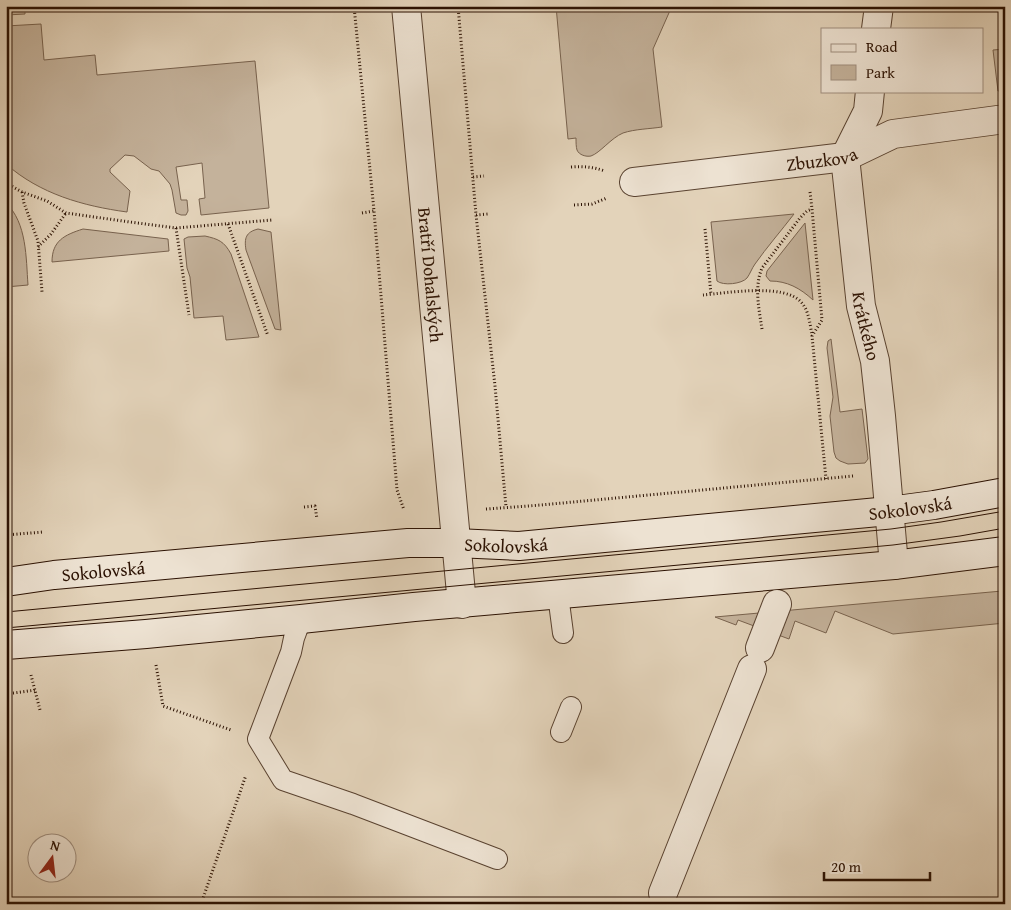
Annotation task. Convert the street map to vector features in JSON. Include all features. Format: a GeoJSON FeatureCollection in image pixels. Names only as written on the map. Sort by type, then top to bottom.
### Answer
{"type":"FeatureCollection","features":[{"type":"Feature","properties":{"kind":"main road","name":"Bratří Dohalských"},"geometry":{"type":"LineString","coordinates":[[406,6],[462,604]]}},
{"type":"Feature","properties":{"kind":"main road"},"geometry":{"type":"LineString","coordinates":[[876,28],[879,6]]}},
{"type":"Feature","properties":{"kind":"main road"},"geometry":{"type":"LineString","coordinates":[[845,157],[868,111],[870,92]]}},
{"type":"Feature","properties":{"kind":"main road","name":"Zbuzkova"},"geometry":{"type":"LineString","coordinates":[[634,182],[845,157],[893,134],[1005,119]]}},
{"type":"Feature","properties":{"kind":"main road","name":"Krátkého"},"geometry":{"type":"LineString","coordinates":[[845,157],[861,306],[875,361],[894,565]]}},
{"type":"Feature","properties":{"kind":"main road","name":"Sokolovská"},"geometry":{"type":"LineString","coordinates":[[6,582],[408,543],[519,546],[890,511],[1005,492]]}},
{"type":"Feature","properties":{"kind":"main road"},"geometry":{"type":"LineString","coordinates":[[6,645],[146,634],[414,607],[894,565],[1005,552]]}},
{"type":"Feature","properties":{"kind":"main road"},"geometry":{"type":"LineString","coordinates":[[663,893],[777,604]]}},
{"type":"Feature","properties":{"kind":"lane"},"geometry":{"type":"LineString","coordinates":[[558,595],[563,633]]}},
{"type":"Feature","properties":{"kind":"lane"},"geometry":{"type":"LineString","coordinates":[[302,619],[258,739],[283,780],[497,858]]}},
{"type":"Feature","properties":{"kind":"lane"},"geometry":{"type":"LineString","coordinates":[[561,732],[571,707]]}},
{"type":"Feature","properties":{"kind":"path"},"geometry":{"type":"LineString","coordinates":[[354,6],[374,212],[397,490],[405,515]]}},
{"type":"Feature","properties":{"kind":"path"},"geometry":{"type":"LineString","coordinates":[[458,6],[476,215],[506,507]]}},
{"type":"Feature","properties":{"kind":"path"},"geometry":{"type":"LineString","coordinates":[[473,177],[484,176]]}},
{"type":"Feature","properties":{"kind":"path"},"geometry":{"type":"LineString","coordinates":[[6,183],[66,212],[176,228],[272,220]]}},
{"type":"Feature","properties":{"kind":"path"},"geometry":{"type":"LineString","coordinates":[[22,192],[38,242],[42,292]]}},
{"type":"Feature","properties":{"kind":"path"},"geometry":{"type":"LineString","coordinates":[[762,329],[757,290],[758,277],[762,268],[800,218],[812,209],[822,320],[812,336]]}},
{"type":"Feature","properties":{"kind":"path"},"geometry":{"type":"LineString","coordinates":[[38,247],[51,234],[66,212]]}},
{"type":"Feature","properties":{"kind":"path"},"geometry":{"type":"LineString","coordinates":[[362,213],[374,212]]}},
{"type":"Feature","properties":{"kind":"path"},"geometry":{"type":"LineString","coordinates":[[476,215],[488,214]]}},
{"type":"Feature","properties":{"kind":"path"},"geometry":{"type":"LineString","coordinates":[[228,224],[268,336]]}},
{"type":"Feature","properties":{"kind":"path"},"geometry":{"type":"LineString","coordinates":[[176,228],[188,315]]}},
{"type":"Feature","properties":{"kind":"path"},"geometry":{"type":"LineString","coordinates":[[705,229],[711,295]]}},
{"type":"Feature","properties":{"kind":"path"},"geometry":{"type":"LineString","coordinates":[[703,295],[757,290],[780,292],[794,296],[803,303],[812,336],[826,479]]}},
{"type":"Feature","properties":{"kind":"path"},"geometry":{"type":"LineString","coordinates":[[477,510],[886,472]]}},
{"type":"Feature","properties":{"kind":"path"},"geometry":{"type":"LineString","coordinates":[[304,507],[315,506],[317,523]]}},
{"type":"Feature","properties":{"kind":"path"},"geometry":{"type":"LineString","coordinates":[[6,535],[43,532]]}},
{"type":"Feature","properties":{"kind":"path"},"geometry":{"type":"LineString","coordinates":[[155,662],[163,706],[223,727]]}},
{"type":"Feature","properties":{"kind":"path"},"geometry":{"type":"LineString","coordinates":[[30,669],[40,710]]}},
{"type":"Feature","properties":{"kind":"path"},"geometry":{"type":"LineString","coordinates":[[6,694],[36,690]]}},
{"type":"Feature","properties":{"kind":"path"},"geometry":{"type":"LineString","coordinates":[[202,904],[258,739]]}},
{"type":"Feature","properties":{"kind":"green space"},"geometry":{"type":"Polygon","coordinates":[[[6,6],[25,6],[25,14],[6,15],[6,6]]]}},
{"type":"Feature","properties":{"kind":"green space"},"geometry":{"type":"Polygon","coordinates":[[[556,6],[672,6],[653,49],[662,127],[623,133],[591,156],[578,152],[576,138],[568,139],[556,6]]]}},
{"type":"Feature","properties":{"kind":"green space"},"geometry":{"type":"Polygon","coordinates":[[[41,24],[44,60],[95,55],[97,75],[255,61],[269,208],[201,215],[199,199],[205,198],[202,163],[176,167],[181,200],[187,200],[188,211],[186,215],[176,213],[170,184],[159,171],[151,169],[134,156],[125,155],[110,169],[110,172],[130,191],[127,212],[94,206],[63,197],[33,183],[6,164],[6,26],[41,24]]]}},
{"type":"Feature","properties":{"kind":"green space"},"geometry":{"type":"Polygon","coordinates":[[[1005,49],[1005,90],[998,91],[993,50],[1005,49]]]}},
{"type":"Feature","properties":{"kind":"green space"},"geometry":{"type":"Polygon","coordinates":[[[6,203],[13,211],[22,231],[26,252],[28,285],[6,287],[6,203]]]}},
{"type":"Feature","properties":{"kind":"green space"},"geometry":{"type":"Polygon","coordinates":[[[794,214],[745,280],[732,284],[717,281],[711,222],[794,214]]]}},
{"type":"Feature","properties":{"kind":"green space"},"geometry":{"type":"Polygon","coordinates":[[[805,223],[813,300],[793,286],[782,282],[770,281],[766,276],[767,271],[805,223]]]}},
{"type":"Feature","properties":{"kind":"green space"},"geometry":{"type":"Polygon","coordinates":[[[83,229],[168,239],[169,251],[52,262],[54,249],[60,240],[83,229]]]}},
{"type":"Feature","properties":{"kind":"green space"},"geometry":{"type":"Polygon","coordinates":[[[258,229],[271,232],[281,330],[275,329],[246,250],[245,242],[248,234],[258,229]]]}},
{"type":"Feature","properties":{"kind":"green space"},"geometry":{"type":"Polygon","coordinates":[[[205,236],[220,241],[231,254],[259,337],[226,340],[223,316],[194,318],[184,239],[205,236]]]}},
{"type":"Feature","properties":{"kind":"green space"},"geometry":{"type":"Polygon","coordinates":[[[831,339],[840,412],[862,409],[868,459],[865,463],[848,464],[836,458],[834,452],[830,416],[833,397],[827,348],[828,341],[831,339]]]}},
{"type":"Feature","properties":{"kind":"green space"},"geometry":{"type":"Polygon","coordinates":[[[1005,591],[1005,623],[893,634],[835,611],[826,633],[795,621],[789,639],[738,620],[736,625],[715,617],[1005,591]]]}},
{"type":"Feature","properties":{"kind":"tram line"},"geometry":{"type":"LineString","coordinates":[[6,612],[891,529],[1005,511]]}},
{"type":"Feature","properties":{"kind":"tram line"},"geometry":{"type":"LineString","coordinates":[[6,628],[893,545],[1005,528]]}}]}
